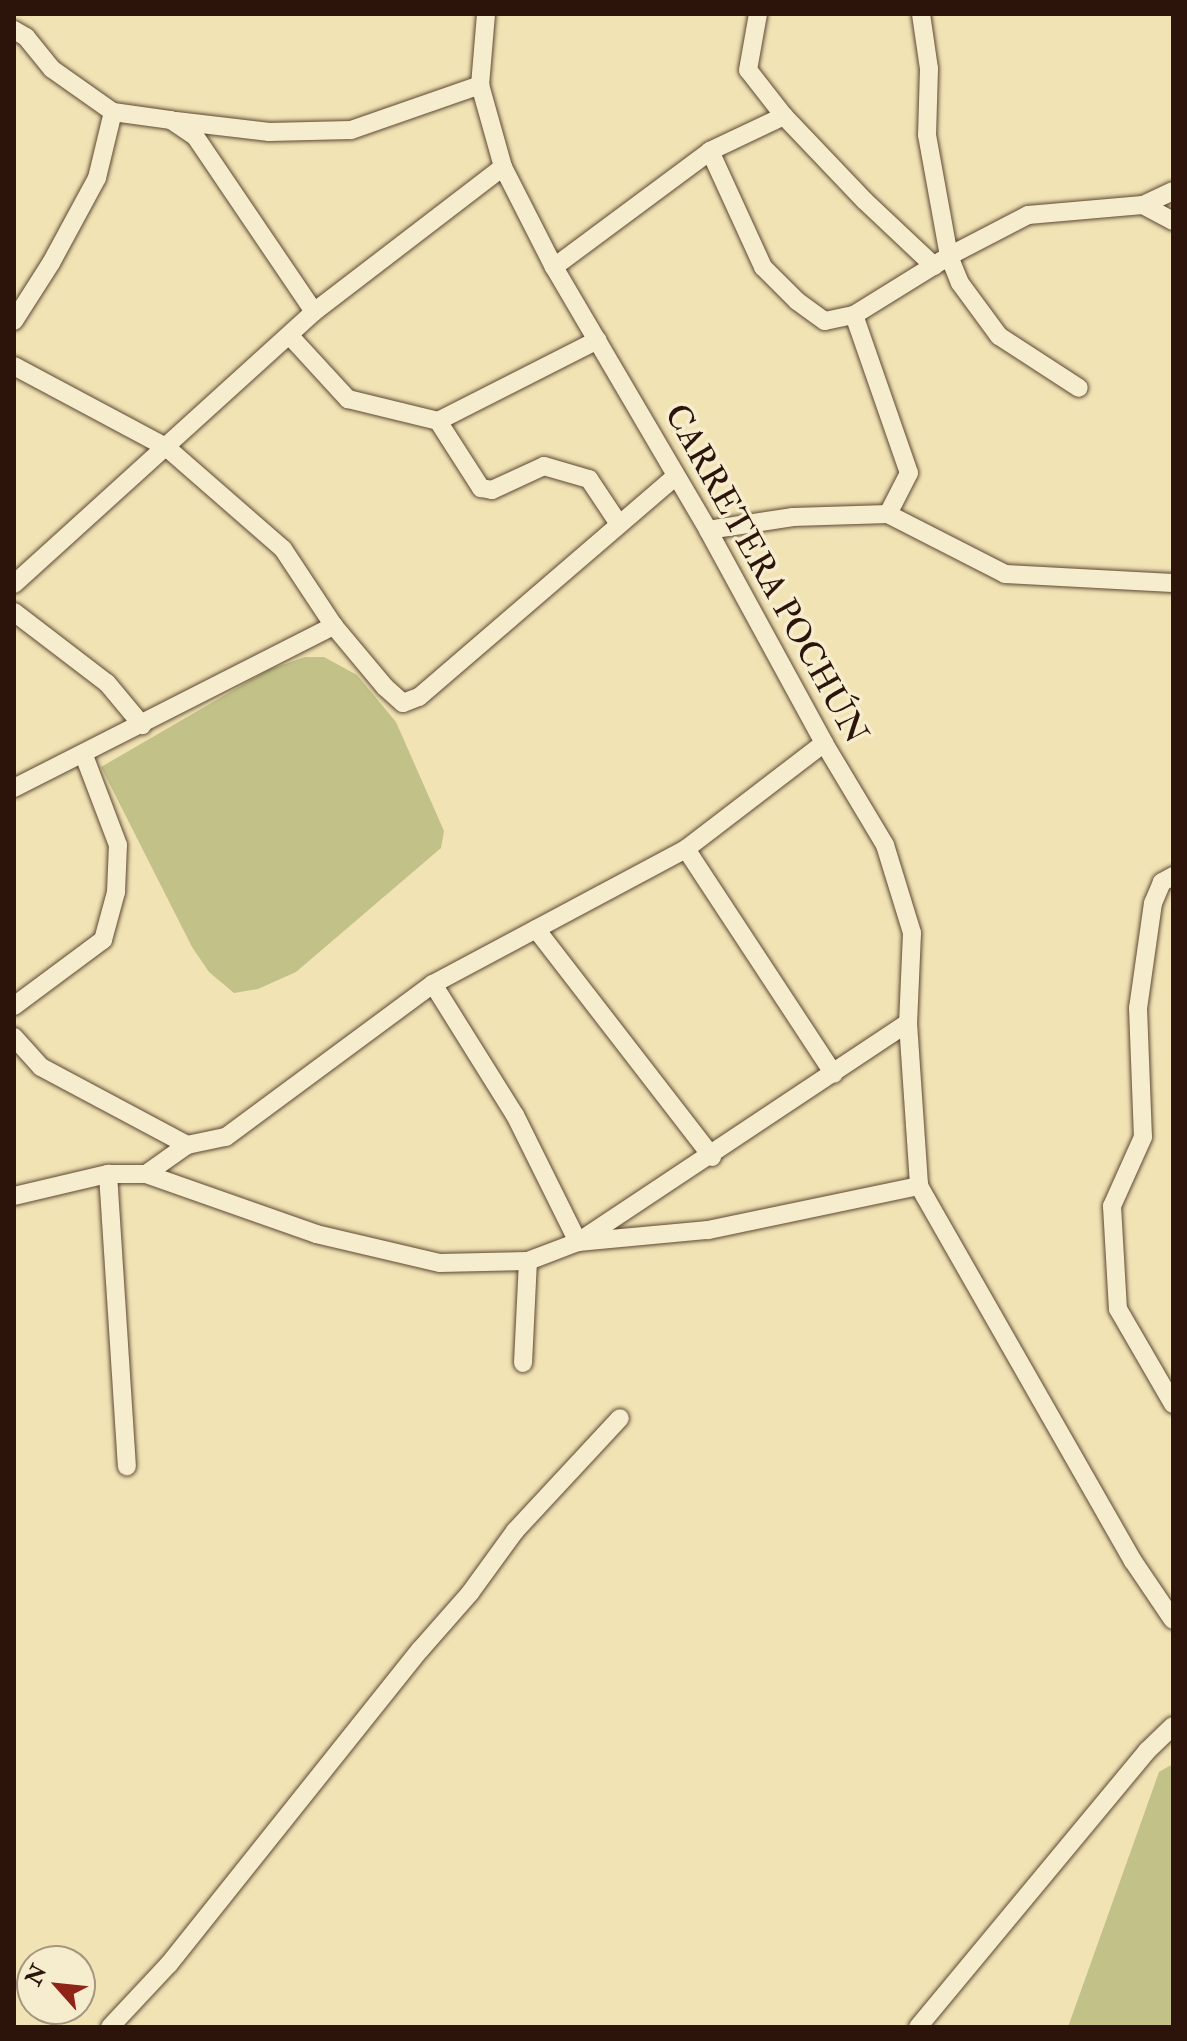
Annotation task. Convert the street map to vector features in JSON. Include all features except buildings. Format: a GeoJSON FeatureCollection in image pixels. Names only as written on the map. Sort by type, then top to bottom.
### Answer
{"type":"FeatureCollection","features":[{"type":"Feature","properties":{"kind":"street","name":"CARRETERA POCHÚN"},"geometry":{"type":"LineString","coordinates":[[486,14],[480,85],[503,167],[554,267],[708,530],[824,743],[885,845],[912,933],[908,1023],[919,1186]]}},
{"type":"Feature","properties":{"kind":"street"},"geometry":{"type":"LineString","coordinates":[[758,14],[748,70],[784,116],[865,201],[942,261],[999,336],[1079,388]]}},
{"type":"Feature","properties":{"kind":"street"},"geometry":{"type":"LineString","coordinates":[[921,14],[929,69],[927,135],[942,261]]}},
{"type":"Feature","properties":{"kind":"street"},"geometry":{"type":"LineString","coordinates":[[14,30],[26,37],[52,69],[113,112],[269,132],[351,130],[480,85]]}},
{"type":"Feature","properties":{"kind":"street"},"geometry":{"type":"LineString","coordinates":[[14,321],[51,263],[97,178],[113,112]]}},
{"type":"Feature","properties":{"kind":"street"},"geometry":{"type":"LineString","coordinates":[[554,267],[710,151],[784,116]]}},
{"type":"Feature","properties":{"kind":"street"},"geometry":{"type":"LineString","coordinates":[[171,120],[195,136],[314,312]]}},
{"type":"Feature","properties":{"kind":"street"},"geometry":{"type":"LineString","coordinates":[[710,151],[763,267],[797,301],[825,321],[854,315],[942,261],[1028,215],[1143,205],[1173,191]]}},
{"type":"Feature","properties":{"kind":"street"},"geometry":{"type":"LineString","coordinates":[[14,584],[314,312],[503,167]]}},
{"type":"Feature","properties":{"kind":"street"},"geometry":{"type":"LineString","coordinates":[[1143,205],[1173,221]]}},
{"type":"Feature","properties":{"kind":"street"},"geometry":{"type":"LineString","coordinates":[[854,315],[909,473],[888,514]]}},
{"type":"Feature","properties":{"kind":"street"},"geometry":{"type":"LineString","coordinates":[[290,336],[348,399],[438,421],[598,340]]}},
{"type":"Feature","properties":{"kind":"street"},"geometry":{"type":"LineString","coordinates":[[14,366],[166,447],[283,549],[334,626],[385,687],[403,703],[419,697],[675,477]]}},
{"type":"Feature","properties":{"kind":"street"},"geometry":{"type":"LineString","coordinates":[[438,421],[481,488],[492,490],[544,466],[589,479],[619,524]]}},
{"type":"Feature","properties":{"kind":"street"},"geometry":{"type":"LineString","coordinates":[[708,530],[793,517],[888,514],[1005,574],[1173,583]]}},
{"type":"Feature","properties":{"kind":"street"},"geometry":{"type":"LineString","coordinates":[[14,612],[107,683],[142,725]]}},
{"type":"Feature","properties":{"kind":"street"},"geometry":{"type":"LineString","coordinates":[[14,788],[334,626]]}},
{"type":"Feature","properties":{"kind":"street"},"geometry":{"type":"LineString","coordinates":[[146,1174],[187,1145],[226,1137],[433,984],[686,849],[824,743]]}},
{"type":"Feature","properties":{"kind":"street"},"geometry":{"type":"LineString","coordinates":[[14,1006],[103,940],[116,892],[118,845],[83,753]]}},
{"type":"Feature","properties":{"kind":"street"},"geometry":{"type":"LineString","coordinates":[[686,849],[834,1074]]}},
{"type":"Feature","properties":{"kind":"street"},"geometry":{"type":"LineString","coordinates":[[1173,876],[1162,882],[1153,903],[1138,1008],[1143,1137],[1112,1206],[1118,1309],[1173,1404]]}},
{"type":"Feature","properties":{"kind":"street"},"geometry":{"type":"LineString","coordinates":[[536,929],[712,1157]]}},
{"type":"Feature","properties":{"kind":"street"},"geometry":{"type":"LineString","coordinates":[[433,984],[515,1115],[578,1242]]}},
{"type":"Feature","properties":{"kind":"street"},"geometry":{"type":"LineString","coordinates":[[14,1196],[108,1174],[146,1174],[316,1234],[440,1263],[528,1261],[578,1242],[712,1157],[908,1023]]}},
{"type":"Feature","properties":{"kind":"street"},"geometry":{"type":"LineString","coordinates":[[14,1037],[41,1067],[187,1145]]}},
{"type":"Feature","properties":{"kind":"street"},"geometry":{"type":"LineString","coordinates":[[108,1174],[127,1466]]}},
{"type":"Feature","properties":{"kind":"street"},"geometry":{"type":"LineString","coordinates":[[578,1242],[708,1230],[919,1186],[1133,1561],[1173,1620]]}},
{"type":"Feature","properties":{"kind":"street"},"geometry":{"type":"LineString","coordinates":[[523,1363],[528,1261]]}},
{"type":"Feature","properties":{"kind":"street"},"geometry":{"type":"LineString","coordinates":[[110,2027],[169,1964],[420,1650],[470,1593],[515,1531],[620,1418]]}},
{"type":"Feature","properties":{"kind":"street"},"geometry":{"type":"LineString","coordinates":[[918,2027],[1147,1751],[1173,1726]]}},
{"type":"Feature","properties":{"kind":"green space"},"geometry":{"type":"Polygon","coordinates":[[[305,657],[324,657],[357,675],[396,722],[444,831],[441,848],[296,972],[258,989],[234,993],[209,972],[192,947],[101,767],[268,670],[305,657]]]}},
{"type":"Feature","properties":{"kind":"green space"},"geometry":{"type":"Polygon","coordinates":[[[1173,1764],[1173,2027],[1068,2027],[1159,1772],[1173,1764]]]}}]}
